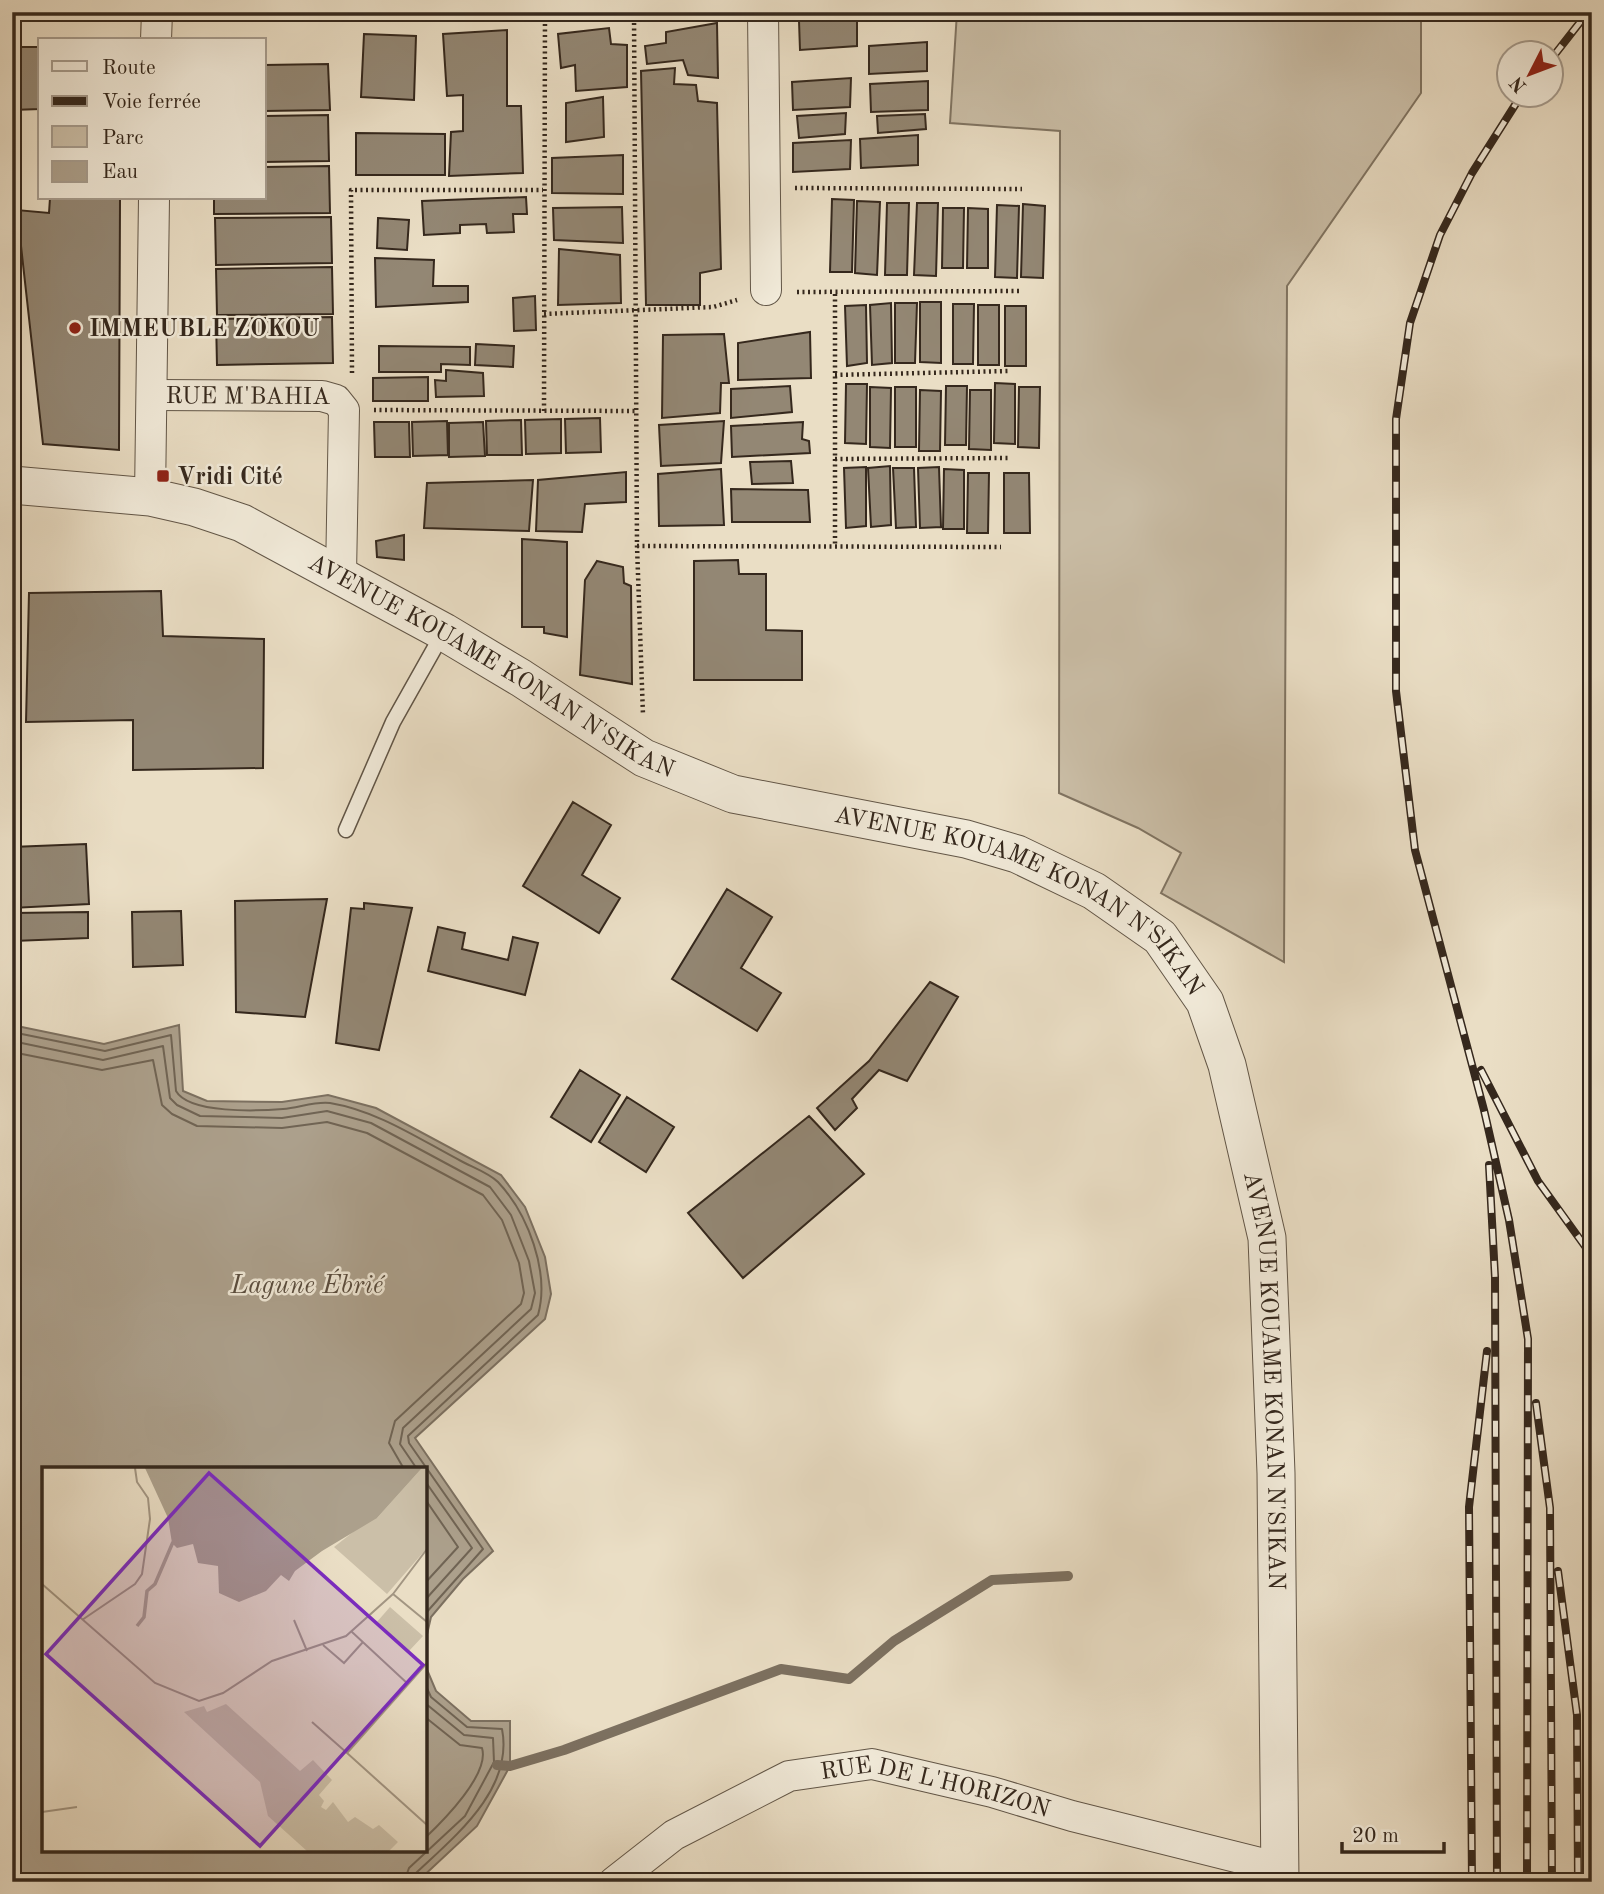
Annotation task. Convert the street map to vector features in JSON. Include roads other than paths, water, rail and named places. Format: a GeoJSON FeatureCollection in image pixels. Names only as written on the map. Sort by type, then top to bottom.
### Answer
{"type":"FeatureCollection","features":[{"type":"Feature","properties":{"kind":"street"},"geometry":{"type":"LineString","coordinates":[[156,38],[157,12]]}},
{"type":"Feature","properties":{"kind":"street"},"geometry":{"type":"LineString","coordinates":[[762,12],[766,290]]}},
{"type":"Feature","properties":{"kind":"street"},"geometry":{"type":"LineString","coordinates":[[150,498],[154,200]]}},
{"type":"Feature","properties":{"kind":"street","name":"RUE M'BAHIA"},"geometry":{"type":"LineString","coordinates":[[152,395],[322,396],[340,405],[341,575]]}},
{"type":"Feature","properties":{"kind":"street","name":"AVENUE KOUAME KONAN N'SIKAN"},"geometry":{"type":"LineString","coordinates":[[12,485],[150,498],[194,507],[242,523],[443,632],[644,758],[733,794],[966,839],[1017,854],[1094,891],[1160,937],[1205,1002],[1227,1065],[1267,1238],[1276,1473],[1280,1875]]}},
{"type":"Feature","properties":{"kind":"street","name":"RUE DE L'HORIZON"},"geometry":{"type":"LineString","coordinates":[[614,1882],[674,1835],[789,1776],[872,1764],[992,1792],[1280,1875]]}},
{"type":"Feature","properties":{"kind":"lane"},"geometry":{"type":"LineString","coordinates":[[346,830],[393,722],[443,632]]}},
{"type":"Feature","properties":{"kind":"water","name":"Lagune Ébrié"},"geometry":{"type":"Polygon","coordinates":[[[12,1025],[104,1044],[179,1025],[183,1091],[207,1101],[282,1102],[328,1095],[376,1108],[501,1175],[525,1207],[545,1257],[551,1294],[545,1319],[415,1438],[493,1551],[463,1579],[431,1617],[427,1634],[427,1467],[42,1467],[42,1852],[427,1852],[427,1670],[436,1691],[471,1721],[510,1721],[510,1766],[477,1826],[417,1882],[12,1882],[12,1025]]]}},
{"type":"Feature","properties":{"kind":"waterway"},"geometry":{"type":"LineString","coordinates":[[497,1765],[510,1766],[564,1750],[781,1669],[849,1679],[894,1641],[992,1580],[1068,1576]]}},
{"type":"Feature","properties":{"kind":"railway"},"geometry":{"type":"LineString","coordinates":[[1566,40],[1588,12]]}},
{"type":"Feature","properties":{"kind":"railway"},"geometry":{"type":"LineString","coordinates":[[1513,108],[1472,173],[1440,235],[1410,323],[1396,419],[1396,691],[1415,850],[1484,1110],[1509,1220],[1528,1339],[1527,1882]]}},
{"type":"Feature","properties":{"kind":"railway"},"geometry":{"type":"LineString","coordinates":[[1481,1070],[1538,1181],[1592,1256]]}},
{"type":"Feature","properties":{"kind":"railway"},"geometry":{"type":"LineString","coordinates":[[1489,1165],[1495,1277],[1497,1882]]}},
{"type":"Feature","properties":{"kind":"railway"},"geometry":{"type":"LineString","coordinates":[[1472,1882],[1469,1507],[1487,1351]]}},
{"type":"Feature","properties":{"kind":"railway"},"geometry":{"type":"LineString","coordinates":[[1536,1403],[1550,1508],[1552,1882]]}},
{"type":"Feature","properties":{"kind":"railway"},"geometry":{"type":"LineString","coordinates":[[1558,1571],[1577,1715],[1578,1882]]}},
{"type":"Feature","properties":{"kind":"place","name":"IMMEUBLE ZOKOU"},"geometry":{"type":"Point","coordinates":[75,328]}},
{"type":"Feature","properties":{"kind":"place","name":"Vridi Cité"},"geometry":{"type":"Point","coordinates":[163,476]}}]}
